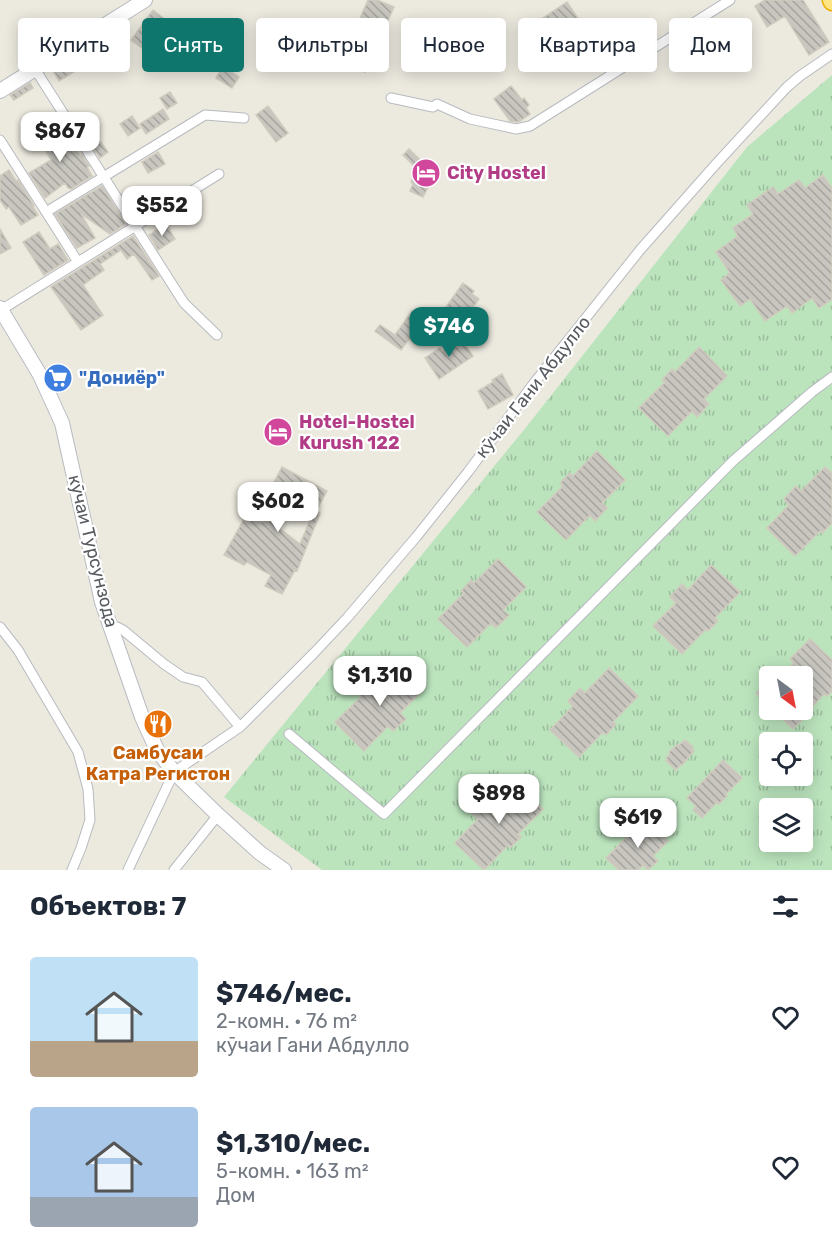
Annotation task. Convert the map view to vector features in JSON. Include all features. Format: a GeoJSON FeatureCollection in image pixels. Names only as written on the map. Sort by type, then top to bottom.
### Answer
{"type":"FeatureCollection","features":[{"type":"Feature","properties":{"kind":"main road"},"geometry":{"type":"LineString","coordinates":[[116,18],[145,0]]}},
{"type":"Feature","properties":{"kind":"main road"},"geometry":{"type":"LineString","coordinates":[[0,91],[30,72]]}},
{"type":"Feature","properties":{"kind":"main road","name":"кӯчаи Турсунзода"},"geometry":{"type":"LineString","coordinates":[[1,309],[40,375],[62,423],[102,602],[142,717],[157,750],[174,772],[218,814],[260,853],[284,870]]}},
{"type":"Feature","properties":{"kind":"street"},"geometry":{"type":"LineString","coordinates":[[391,98],[433,107],[436,104],[470,119],[516,129],[530,126],[730,0]]}},
{"type":"Feature","properties":{"kind":"street","name":"кӯчаи Гани Абдулло"},"geometry":{"type":"LineString","coordinates":[[174,772],[240,727],[322,644],[417,536],[534,383],[655,233],[787,87],[832,54]]}},
{"type":"Feature","properties":{"kind":"street"},"geometry":{"type":"LineString","coordinates":[[37,72],[184,303],[217,335]]}},
{"type":"Feature","properties":{"kind":"street"},"geometry":{"type":"LineString","coordinates":[[46,212],[205,115],[244,118]]}},
{"type":"Feature","properties":{"kind":"street"},"geometry":{"type":"LineString","coordinates":[[0,140],[78,262]]}},
{"type":"Feature","properties":{"kind":"street"},"geometry":{"type":"LineString","coordinates":[[1,309],[219,174]]}},
{"type":"Feature","properties":{"kind":"street"},"geometry":{"type":"LineString","coordinates":[[289,734],[384,814],[733,461],[795,406],[832,377]]}},
{"type":"Feature","properties":{"kind":"street"},"geometry":{"type":"LineString","coordinates":[[0,627],[18,650],[78,752],[88,789],[90,820],[72,870]]}},
{"type":"Feature","properties":{"kind":"street"},"geometry":{"type":"LineString","coordinates":[[111,627],[123,630],[183,677],[202,682],[240,727]]}},
{"type":"Feature","properties":{"kind":"street"},"geometry":{"type":"LineString","coordinates":[[128,870],[174,772]]}},
{"type":"Feature","properties":{"kind":"street"},"geometry":{"type":"LineString","coordinates":[[174,870],[218,814]]}},
{"type":"Feature","properties":{"kind":"green space"},"geometry":{"type":"Polygon","coordinates":[[[832,75],[832,870],[322,870],[224,797],[527,426],[747,147],[832,75]]]}},
{"type":"Feature","properties":{"kind":"building"},"geometry":{"type":"Polygon","coordinates":[[[368,0],[377,0],[394,7],[389,18],[360,18],[368,0]]]}},
{"type":"Feature","properties":{"kind":"building"},"geometry":{"type":"Polygon","coordinates":[[[765,0],[803,0],[829,42],[809,55],[785,16],[767,27],[755,6],[765,0]]]}},
{"type":"Feature","properties":{"kind":"building"},"geometry":{"type":"Polygon","coordinates":[[[567,2],[578,18],[543,18],[567,2]]]}},
{"type":"Feature","properties":{"kind":"building"},"geometry":{"type":"Polygon","coordinates":[[[153,10],[163,18],[147,18],[153,10]]]}},
{"type":"Feature","properties":{"kind":"building"},"geometry":{"type":"Polygon","coordinates":[[[142,25],[142,48],[131,40],[142,25]]]}},
{"type":"Feature","properties":{"kind":"building"},"geometry":{"type":"Polygon","coordinates":[[[54,72],[74,72],[59,81],[54,72]]]}},
{"type":"Feature","properties":{"kind":"building"},"geometry":{"type":"Polygon","coordinates":[[[220,72],[232,72],[239,77],[232,88],[216,78],[220,72]]]}},
{"type":"Feature","properties":{"kind":"building"},"geometry":{"type":"Polygon","coordinates":[[[30,83],[33,88],[14,100],[10,95],[30,83]]]}},
{"type":"Feature","properties":{"kind":"building"},"geometry":{"type":"Polygon","coordinates":[[[511,86],[529,105],[526,108],[530,114],[516,122],[510,121],[494,99],[511,86]]]}},
{"type":"Feature","properties":{"kind":"building"},"geometry":{"type":"Polygon","coordinates":[[[170,92],[177,103],[167,109],[160,98],[170,92]]]}},
{"type":"Feature","properties":{"kind":"building"},"geometry":{"type":"Polygon","coordinates":[[[268,106],[288,133],[276,142],[256,115],[268,106]]]}},
{"type":"Feature","properties":{"kind":"building"},"geometry":{"type":"Polygon","coordinates":[[[163,109],[169,119],[146,134],[140,124],[163,109]]]}},
{"type":"Feature","properties":{"kind":"building"},"geometry":{"type":"Polygon","coordinates":[[[132,116],[140,128],[128,136],[120,124],[132,116]]]}},
{"type":"Feature","properties":{"kind":"building"},"geometry":{"type":"Polygon","coordinates":[[[60,122],[80,156],[82,155],[89,166],[87,167],[92,176],[71,189],[65,183],[45,198],[29,173],[51,160],[37,136],[60,122]]]}},
{"type":"Feature","properties":{"kind":"building"},"geometry":{"type":"Polygon","coordinates":[[[101,142],[108,152],[100,158],[93,147],[101,142]]]}},
{"type":"Feature","properties":{"kind":"building","name":"City Hostel"},"geometry":{"type":"Polygon","coordinates":[[[409,149],[433,172],[434,176],[423,197],[410,191],[417,169],[403,155],[409,149]]]}},
{"type":"Feature","properties":{"kind":"building"},"geometry":{"type":"Polygon","coordinates":[[[158,152],[165,164],[148,173],[142,162],[158,152]]]}},
{"type":"Feature","properties":{"kind":"building"},"geometry":{"type":"Polygon","coordinates":[[[9,170],[16,181],[18,180],[38,215],[21,225],[9,207],[6,209],[0,200],[0,176],[9,170]]]}},
{"type":"Feature","properties":{"kind":"building"},"geometry":{"type":"Polygon","coordinates":[[[823,175],[832,188],[832,299],[819,308],[812,298],[792,313],[787,306],[765,321],[750,299],[740,306],[721,280],[730,273],[716,252],[738,236],[733,228],[753,214],[747,205],[773,187],[778,194],[799,180],[805,188],[823,175]]]}},
{"type":"Feature","properties":{"kind":"building"},"geometry":{"type":"Polygon","coordinates":[[[102,186],[126,224],[110,234],[81,214],[95,238],[77,248],[55,214],[102,186]]]}},
{"type":"Feature","properties":{"kind":"building"},"geometry":{"type":"Polygon","coordinates":[[[154,198],[158,204],[137,217],[133,210],[154,198]]]}},
{"type":"Feature","properties":{"kind":"building"},"geometry":{"type":"Polygon","coordinates":[[[166,224],[175,239],[158,250],[149,235],[166,224]]]}},
{"type":"Feature","properties":{"kind":"building"},"geometry":{"type":"Polygon","coordinates":[[[0,229],[11,248],[0,254],[0,229]]]}},
{"type":"Feature","properties":{"kind":"building"},"geometry":{"type":"Polygon","coordinates":[[[39,232],[50,249],[58,244],[68,260],[44,275],[23,242],[39,232]]]}},
{"type":"Feature","properties":{"kind":"building"},"geometry":{"type":"Polygon","coordinates":[[[133,236],[159,276],[152,280],[134,254],[127,259],[121,250],[100,264],[104,270],[83,285],[103,315],[81,330],[51,287],[133,236]]]}},
{"type":"Feature","properties":{"kind":"building"},"geometry":{"type":"Polygon","coordinates":[[[463,283],[474,291],[472,294],[479,299],[461,324],[443,311],[463,283]]]}},
{"type":"Feature","properties":{"kind":"building"},"geometry":{"type":"Polygon","coordinates":[[[412,311],[431,325],[429,327],[432,330],[428,336],[424,333],[416,344],[409,339],[401,350],[375,331],[380,325],[395,335],[412,311]]]}},
{"type":"Feature","properties":{"kind":"building"},"geometry":{"type":"Polygon","coordinates":[[[461,338],[473,356],[439,379],[425,358],[440,348],[442,351],[461,338]]]}},
{"type":"Feature","properties":{"kind":"building"},"geometry":{"type":"Polygon","coordinates":[[[699,347],[727,376],[704,399],[709,404],[697,417],[692,411],[668,436],[639,408],[665,382],[662,380],[672,369],[675,372],[699,347]]]}},
{"type":"Feature","properties":{"kind":"building"},"geometry":{"type":"Polygon","coordinates":[[[502,374],[513,395],[488,409],[478,391],[502,374]]]}},
{"type":"Feature","properties":{"kind":"building"},"geometry":{"type":"Polygon","coordinates":[[[597,451],[625,480],[602,503],[607,508],[595,521],[590,515],[566,540],[537,512],[563,486],[560,483],[570,473],[573,476],[597,451]]]}},
{"type":"Feature","properties":{"kind":"building"},"geometry":{"type":"Polygon","coordinates":[[[282,467],[327,491],[316,511],[320,513],[297,571],[295,570],[282,594],[265,586],[271,575],[247,562],[244,565],[224,555],[249,510],[261,522],[270,521],[300,544],[312,515],[269,492],[282,467]]]}},
{"type":"Feature","properties":{"kind":"building"},"geometry":{"type":"Polygon","coordinates":[[[825,467],[832,473],[832,523],[822,533],[820,531],[795,556],[767,528],[789,505],[784,499],[796,486],[801,491],[825,467]]]}},
{"type":"Feature","properties":{"kind":"building"},"geometry":{"type":"Polygon","coordinates":[[[498,559],[526,587],[503,610],[509,615],[496,628],[491,623],[467,647],[438,619],[464,593],[461,591],[471,580],[474,583],[498,559]]]}},
{"type":"Feature","properties":{"kind":"building"},"geometry":{"type":"Polygon","coordinates":[[[711,565],[740,592],[715,618],[718,621],[708,631],[706,629],[682,654],[653,626],[676,603],[670,597],[682,584],[688,590],[711,565]]]}},
{"type":"Feature","properties":{"kind":"building"},"geometry":{"type":"Polygon","coordinates":[[[810,639],[832,660],[832,691],[827,696],[824,694],[813,706],[813,666],[791,666],[794,663],[790,659],[810,639]]]}},
{"type":"Feature","properties":{"kind":"building"},"geometry":{"type":"Polygon","coordinates":[[[395,662],[423,690],[400,713],[406,719],[393,731],[388,726],[364,751],[335,722],[361,697],[358,694],[368,684],[371,686],[395,662]]]}},
{"type":"Feature","properties":{"kind":"building"},"geometry":{"type":"Polygon","coordinates":[[[609,668],[638,696],[613,722],[616,724],[606,735],[603,732],[579,757],[550,730],[573,706],[568,701],[580,688],[585,693],[609,668]]]}},
{"type":"Feature","properties":{"kind":"building"},"geometry":{"type":"Polygon","coordinates":[[[784,720],[802,720],[793,729],[784,720]]]}},
{"type":"Feature","properties":{"kind":"building"},"geometry":{"type":"Polygon","coordinates":[[[685,740],[694,751],[676,770],[666,761],[668,760],[666,758],[669,752],[685,740]]]}},
{"type":"Feature","properties":{"kind":"building"},"geometry":{"type":"Polygon","coordinates":[[[723,760],[742,778],[719,804],[717,802],[702,818],[693,810],[696,806],[687,798],[723,760]]]}},
{"type":"Feature","properties":{"kind":"building"},"geometry":{"type":"Polygon","coordinates":[[[514,781],[543,809],[518,834],[521,837],[511,847],[508,845],[484,870],[455,843],[478,819],[472,813],[485,801],[490,806],[514,781]]]}},
{"type":"Feature","properties":{"kind":"building"},"geometry":{"type":"Polygon","coordinates":[[[645,819],[668,841],[653,856],[658,861],[648,870],[643,865],[638,870],[619,870],[606,858],[645,819]]]}},
{"type":"Feature","properties":{"kind":"place","name":"City Hostel"},"geometry":{"type":"Point","coordinates":[426,173]}},
{"type":"Feature","properties":{"kind":"place","name":"\"Дониёр\""},"geometry":{"type":"Point","coordinates":[58,378]}},
{"type":"Feature","properties":{"kind":"place","name":"Hotel-Hostel Kurush 122"},"geometry":{"type":"Point","coordinates":[278,432]}},
{"type":"Feature","properties":{"kind":"place","name":"Самбусаи Катра Регистон"},"geometry":{"type":"Point","coordinates":[158,724]}}]}
